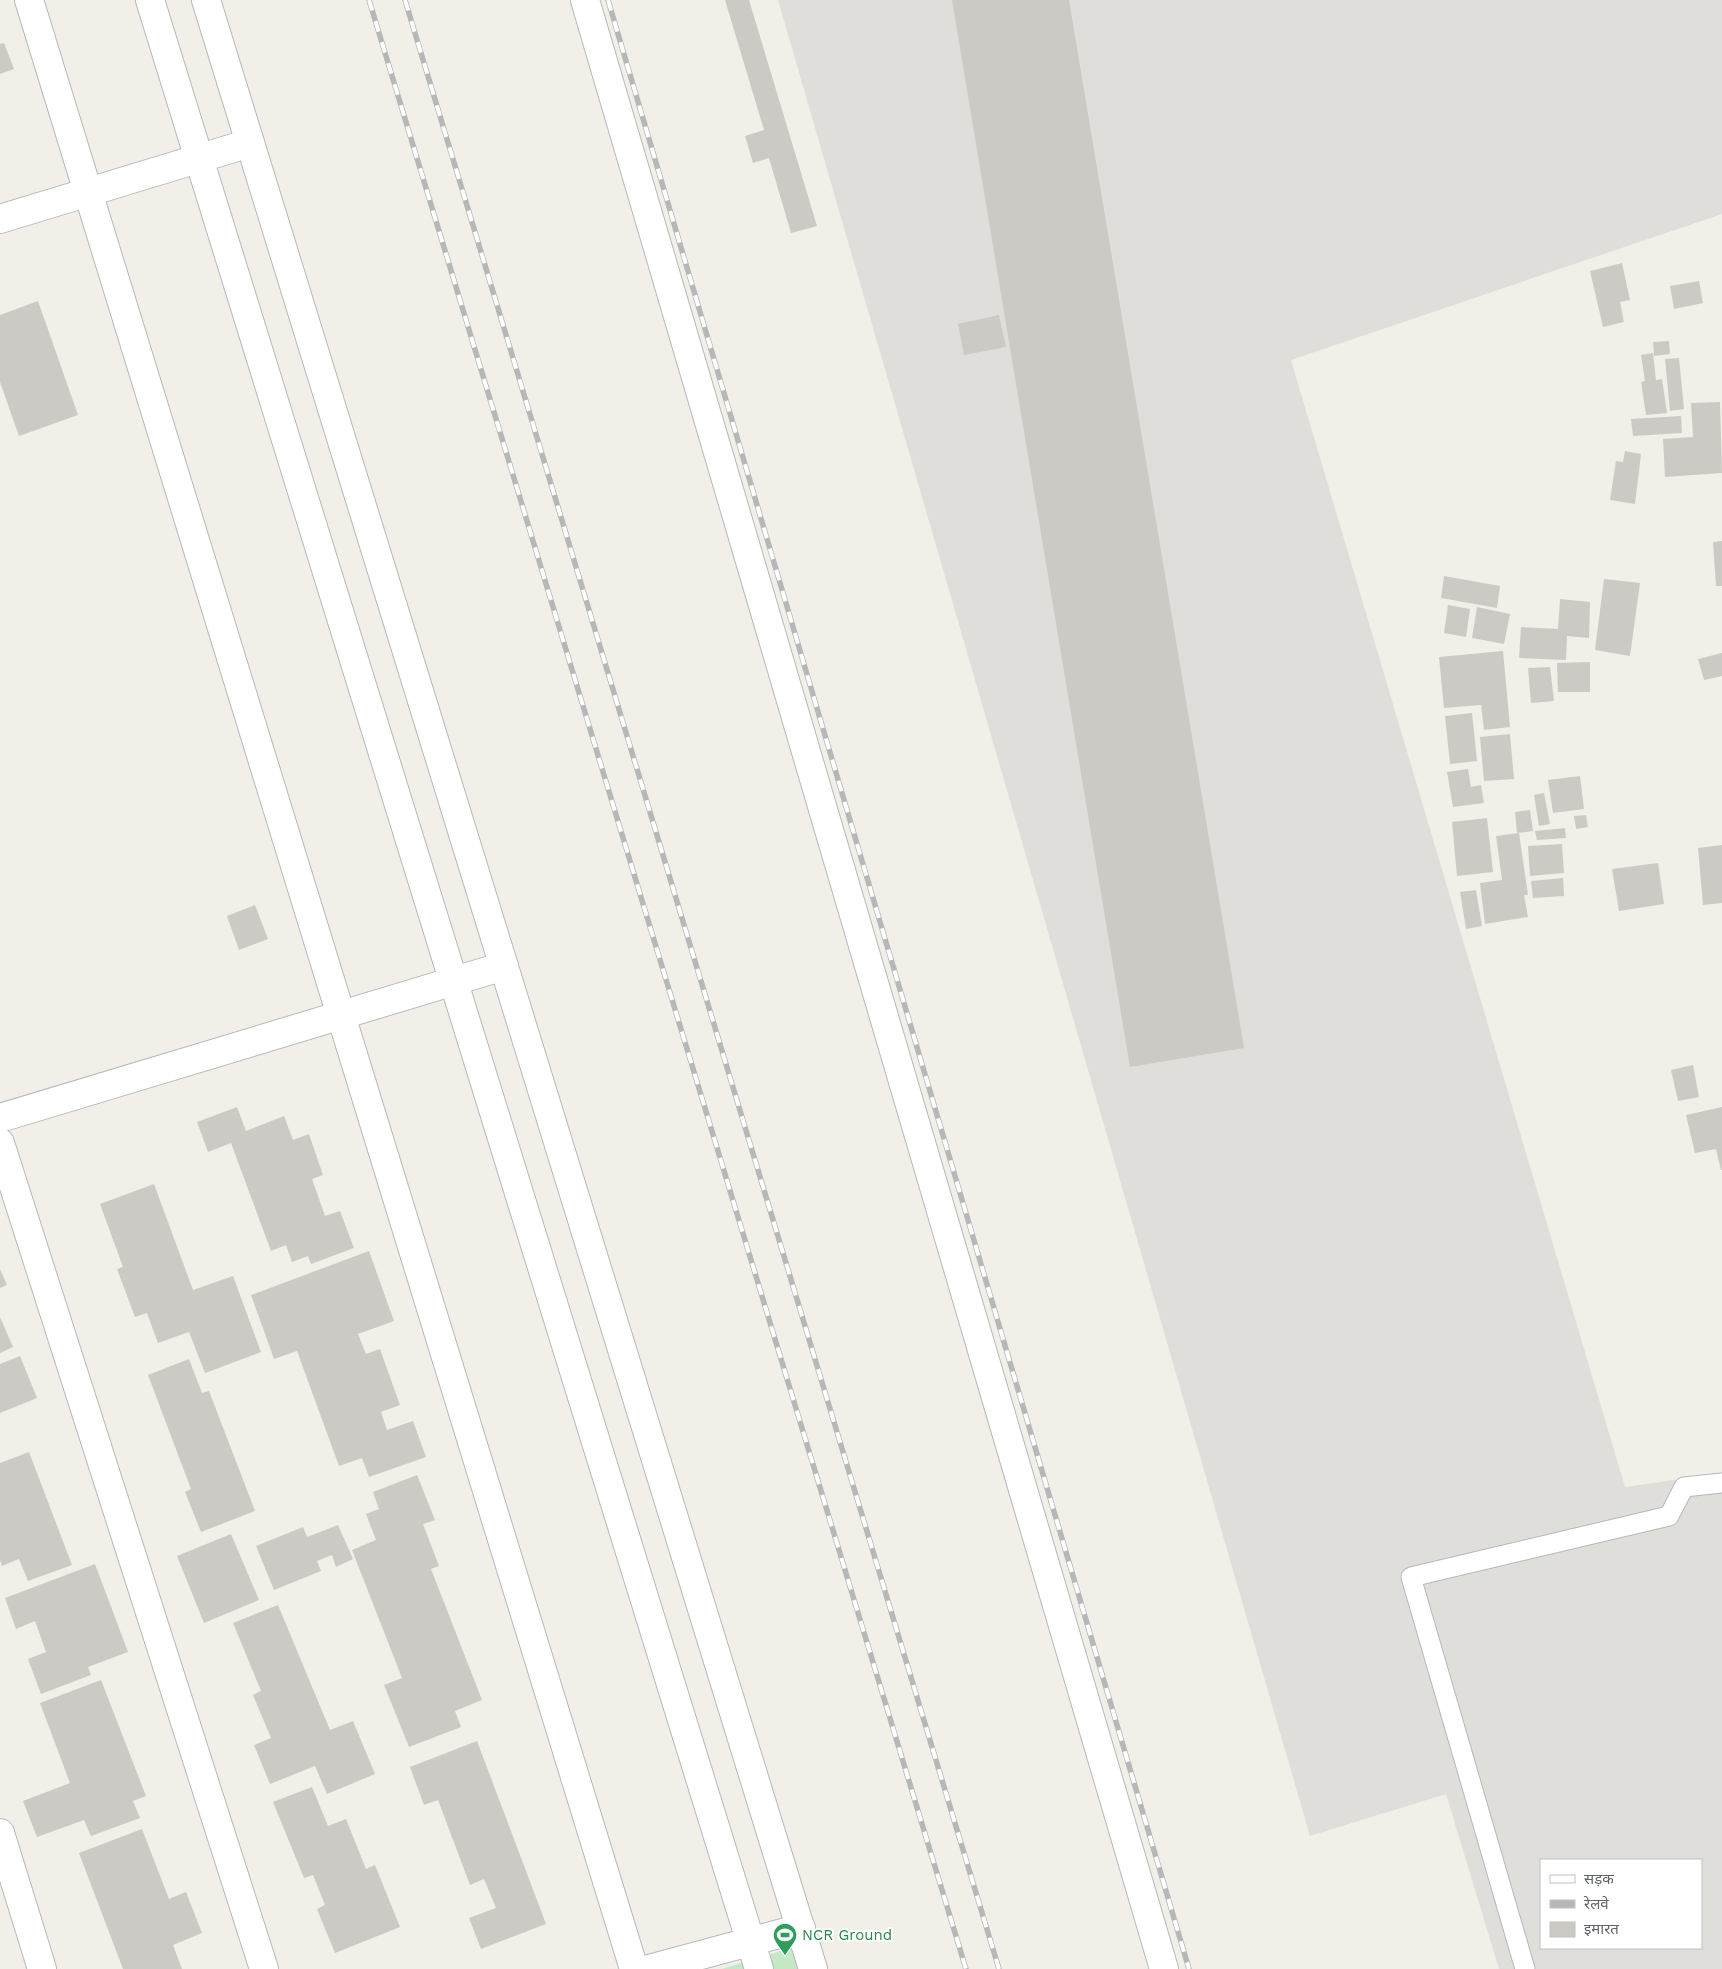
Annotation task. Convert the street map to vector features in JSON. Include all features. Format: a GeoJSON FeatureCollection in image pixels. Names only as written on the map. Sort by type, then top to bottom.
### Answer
{"type":"FeatureCollection","features":[{"type":"Feature","properties":{"kind":"street"},"geometry":{"type":"LineString","coordinates":[[29,0],[634,1969]]}},
{"type":"Feature","properties":{"kind":"street"},"geometry":{"type":"LineString","coordinates":[[150,0],[760,1969]]}},
{"type":"Feature","properties":{"kind":"street"},"geometry":{"type":"LineString","coordinates":[[206,0],[814,1969]]}},
{"type":"Feature","properties":{"kind":"street"},"geometry":{"type":"LineString","coordinates":[[585,0],[1164,1969]]}},
{"type":"Feature","properties":{"kind":"street"},"geometry":{"type":"LineString","coordinates":[[0,219],[250,143]]}},
{"type":"Feature","properties":{"kind":"street"},"geometry":{"type":"LineString","coordinates":[[0,1118],[504,966]]}},
{"type":"Feature","properties":{"kind":"street"},"geometry":{"type":"LineString","coordinates":[[0,1143],[264,1969]]}},
{"type":"Feature","properties":{"kind":"street"},"geometry":{"type":"LineString","coordinates":[[0,1833],[42,1969]]}},
{"type":"Feature","properties":{"kind":"street"},"geometry":{"type":"LineString","coordinates":[[649,1969],[801,1928]]}},
{"type":"Feature","properties":{"kind":"lane"},"geometry":{"type":"LineString","coordinates":[[1524,1969],[1411,1578],[1669,1516],[1684,1487],[1722,1483]]}},
{"type":"Feature","properties":{"kind":"shaded area"},"geometry":{"type":"Polygon","coordinates":[[[778,0],[1722,0],[1722,214],[1291,360],[1625,1487],[1722,1473],[1722,1969],[1499,1969],[1446,1794],[1310,1836],[778,0]]]}},
{"type":"Feature","properties":{"kind":"green space","name":"NCR Ground"},"geometry":{"type":"Polygon","coordinates":[[[803,1944],[811,1969],[722,1969],[803,1944]]]}},
{"type":"Feature","properties":{"kind":"building"},"geometry":{"type":"Polygon","coordinates":[[[725,0],[749,0],[817,226],[791,233],[769,158],[753,163],[745,136],[764,130],[725,0]]]}},
{"type":"Feature","properties":{"kind":"building"},"geometry":{"type":"Polygon","coordinates":[[[952,0],[1069,0],[1244,1048],[1130,1067],[952,0]]]}},
{"type":"Feature","properties":{"kind":"building"},"geometry":{"type":"Polygon","coordinates":[[[4,43],[14,69],[0,74],[0,44],[4,43]]]}},
{"type":"Feature","properties":{"kind":"building"},"geometry":{"type":"Polygon","coordinates":[[[1622,263],[1630,300],[1620,302],[1624,322],[1603,327],[1590,271],[1622,263]]]}},
{"type":"Feature","properties":{"kind":"building"},"geometry":{"type":"Polygon","coordinates":[[[1699,281],[1703,303],[1674,309],[1670,286],[1699,281]]]}},
{"type":"Feature","properties":{"kind":"building"},"geometry":{"type":"Polygon","coordinates":[[[38,301],[78,415],[19,436],[0,382],[0,315],[38,301]]]}},
{"type":"Feature","properties":{"kind":"building"},"geometry":{"type":"Polygon","coordinates":[[[999,315],[1006,347],[964,355],[958,324],[999,315]]]}},
{"type":"Feature","properties":{"kind":"building"},"geometry":{"type":"Polygon","coordinates":[[[1669,341],[1670,354],[1654,356],[1653,342],[1669,341]]]}},
{"type":"Feature","properties":{"kind":"building"},"geometry":{"type":"Polygon","coordinates":[[[1653,353],[1656,380],[1662,379],[1667,413],[1646,415],[1641,382],[1645,381],[1641,355],[1653,353]]]}},
{"type":"Feature","properties":{"kind":"building"},"geometry":{"type":"Polygon","coordinates":[[[1679,358],[1684,409],[1670,411],[1665,359],[1679,358]]]}},
{"type":"Feature","properties":{"kind":"building"},"geometry":{"type":"Polygon","coordinates":[[[1720,402],[1722,473],[1665,477],[1663,439],[1693,437],[1691,403],[1720,402]]]}},
{"type":"Feature","properties":{"kind":"building"},"geometry":{"type":"Polygon","coordinates":[[[1681,416],[1682,433],[1633,436],[1631,419],[1681,416]]]}},
{"type":"Feature","properties":{"kind":"building"},"geometry":{"type":"Polygon","coordinates":[[[1625,451],[1641,454],[1635,504],[1610,500],[1616,461],[1623,462],[1625,451]]]}},
{"type":"Feature","properties":{"kind":"building"},"geometry":{"type":"Polygon","coordinates":[[[1722,541],[1722,586],[1716,586],[1713,542],[1722,541]]]}},
{"type":"Feature","properties":{"kind":"building"},"geometry":{"type":"Polygon","coordinates":[[[1444,576],[1500,586],[1497,608],[1441,598],[1444,576]]]}},
{"type":"Feature","properties":{"kind":"building"},"geometry":{"type":"Polygon","coordinates":[[[1604,579],[1640,583],[1630,656],[1595,650],[1604,579]]]}},
{"type":"Feature","properties":{"kind":"building"},"geometry":{"type":"Polygon","coordinates":[[[1560,599],[1590,602],[1589,638],[1567,636],[1566,660],[1519,658],[1521,627],[1558,629],[1560,599]]]}},
{"type":"Feature","properties":{"kind":"building"},"geometry":{"type":"Polygon","coordinates":[[[1448,605],[1470,609],[1466,637],[1444,633],[1448,605]]]}},
{"type":"Feature","properties":{"kind":"building"},"geometry":{"type":"Polygon","coordinates":[[[1477,607],[1510,614],[1504,644],[1472,638],[1477,607]]]}},
{"type":"Feature","properties":{"kind":"building"},"geometry":{"type":"Polygon","coordinates":[[[1503,651],[1510,727],[1484,730],[1481,705],[1444,708],[1439,657],[1503,651]]]}},
{"type":"Feature","properties":{"kind":"building"},"geometry":{"type":"Polygon","coordinates":[[[1722,653],[1722,676],[1704,680],[1698,659],[1722,653]]]}},
{"type":"Feature","properties":{"kind":"building"},"geometry":{"type":"Polygon","coordinates":[[[1590,662],[1590,692],[1558,692],[1557,663],[1590,662]]]}},
{"type":"Feature","properties":{"kind":"building"},"geometry":{"type":"Polygon","coordinates":[[[1550,667],[1554,701],[1531,703],[1528,668],[1550,667]]]}},
{"type":"Feature","properties":{"kind":"building"},"geometry":{"type":"Polygon","coordinates":[[[1472,713],[1477,761],[1450,764],[1445,716],[1472,713]]]}},
{"type":"Feature","properties":{"kind":"building"},"geometry":{"type":"Polygon","coordinates":[[[1510,734],[1514,779],[1484,781],[1480,737],[1510,734]]]}},
{"type":"Feature","properties":{"kind":"building"},"geometry":{"type":"Polygon","coordinates":[[[1468,769],[1471,787],[1481,785],[1484,803],[1453,807],[1447,772],[1468,769]]]}},
{"type":"Feature","properties":{"kind":"building"},"geometry":{"type":"Polygon","coordinates":[[[1580,776],[1584,809],[1553,813],[1548,780],[1580,776]]]}},
{"type":"Feature","properties":{"kind":"building"},"geometry":{"type":"Polygon","coordinates":[[[1544,793],[1550,824],[1539,826],[1534,795],[1544,793]]]}},
{"type":"Feature","properties":{"kind":"building"},"geometry":{"type":"Polygon","coordinates":[[[1530,810],[1533,831],[1517,833],[1515,812],[1530,810]]]}},
{"type":"Feature","properties":{"kind":"building"},"geometry":{"type":"Polygon","coordinates":[[[1586,815],[1588,827],[1576,829],[1574,816],[1586,815]]]}},
{"type":"Feature","properties":{"kind":"building"},"geometry":{"type":"Polygon","coordinates":[[[1487,818],[1493,872],[1457,876],[1452,822],[1487,818]]]}},
{"type":"Feature","properties":{"kind":"building"},"geometry":{"type":"Polygon","coordinates":[[[1565,828],[1566,838],[1537,840],[1535,831],[1565,828]]]}},
{"type":"Feature","properties":{"kind":"building"},"geometry":{"type":"Polygon","coordinates":[[[1519,833],[1528,895],[1524,895],[1528,917],[1485,924],[1480,883],[1502,880],[1496,836],[1519,833]]]}},
{"type":"Feature","properties":{"kind":"building"},"geometry":{"type":"Polygon","coordinates":[[[1562,844],[1564,873],[1530,876],[1528,846],[1562,844]]]}},
{"type":"Feature","properties":{"kind":"building"},"geometry":{"type":"Polygon","coordinates":[[[1722,845],[1722,903],[1703,905],[1698,848],[1722,845]]]}},
{"type":"Feature","properties":{"kind":"building"},"geometry":{"type":"Polygon","coordinates":[[[1658,863],[1664,904],[1619,911],[1612,869],[1658,863]]]}},
{"type":"Feature","properties":{"kind":"building"},"geometry":{"type":"Polygon","coordinates":[[[1563,878],[1564,896],[1533,898],[1531,881],[1563,878]]]}},
{"type":"Feature","properties":{"kind":"building"},"geometry":{"type":"Polygon","coordinates":[[[1476,890],[1482,926],[1466,929],[1460,892],[1476,890]]]}},
{"type":"Feature","properties":{"kind":"building"},"geometry":{"type":"Polygon","coordinates":[[[255,905],[268,939],[239,950],[227,916],[255,905]]]}},
{"type":"Feature","properties":{"kind":"building"},"geometry":{"type":"Polygon","coordinates":[[[1693,1065],[1699,1097],[1678,1101],[1671,1070],[1693,1065]]]}},
{"type":"Feature","properties":{"kind":"building"},"geometry":{"type":"Polygon","coordinates":[[[237,1107],[246,1131],[284,1116],[293,1140],[309,1134],[323,1175],[312,1179],[325,1216],[340,1211],[354,1248],[311,1264],[308,1256],[292,1262],[286,1245],[271,1251],[231,1143],[208,1152],[197,1122],[237,1107]]]}},
{"type":"Feature","properties":{"kind":"building"},"geometry":{"type":"Polygon","coordinates":[[[1722,1107],[1721,1170],[1716,1149],[1695,1153],[1686,1115],[1722,1107]]]}},
{"type":"Feature","properties":{"kind":"building"},"geometry":{"type":"Polygon","coordinates":[[[154,1184],[193,1290],[233,1276],[261,1352],[205,1373],[189,1332],[158,1343],[147,1313],[135,1317],[117,1269],[123,1267],[100,1204],[154,1184]]]}},
{"type":"Feature","properties":{"kind":"building"},"geometry":{"type":"Polygon","coordinates":[[[369,1251],[394,1321],[358,1334],[366,1354],[380,1349],[400,1405],[381,1412],[387,1430],[413,1421],[426,1457],[369,1477],[362,1458],[339,1466],[297,1351],[274,1359],[251,1295],[369,1251]]]}},
{"type":"Feature","properties":{"kind":"building"},"geometry":{"type":"Polygon","coordinates":[[[0,1269],[7,1285],[0,1288],[0,1269]]]}},
{"type":"Feature","properties":{"kind":"building"},"geometry":{"type":"Polygon","coordinates":[[[0,1317],[13,1347],[0,1353],[0,1317]]]}},
{"type":"Feature","properties":{"kind":"building"},"geometry":{"type":"Polygon","coordinates":[[[20,1356],[37,1398],[0,1413],[0,1364],[20,1356]]]}},
{"type":"Feature","properties":{"kind":"building"},"geometry":{"type":"Polygon","coordinates":[[[189,1359],[202,1393],[209,1391],[255,1511],[201,1532],[185,1492],[191,1489],[148,1375],[189,1359]]]}},
{"type":"Feature","properties":{"kind":"building"},"geometry":{"type":"Polygon","coordinates":[[[29,1452],[72,1565],[28,1581],[19,1559],[2,1566],[0,1560],[0,1463],[29,1452]]]}},
{"type":"Feature","properties":{"kind":"building"},"geometry":{"type":"Polygon","coordinates":[[[417,1475],[435,1520],[423,1524],[439,1566],[431,1569],[482,1700],[455,1711],[461,1727],[409,1747],[384,1685],[402,1678],[352,1550],[376,1540],[366,1514],[379,1509],[373,1492],[417,1475]]]}},
{"type":"Feature","properties":{"kind":"building"},"geometry":{"type":"Polygon","coordinates":[[[338,1525],[353,1559],[336,1567],[332,1555],[317,1561],[321,1571],[274,1590],[256,1546],[303,1527],[307,1537],[338,1525]]]}},
{"type":"Feature","properties":{"kind":"building"},"geometry":{"type":"Polygon","coordinates":[[[231,1534],[259,1600],[204,1623],[177,1556],[231,1534]]]}},
{"type":"Feature","properties":{"kind":"building"},"geometry":{"type":"Polygon","coordinates":[[[95,1564],[128,1652],[88,1667],[91,1675],[41,1694],[28,1659],[46,1652],[35,1621],[16,1629],[5,1598],[95,1564]]]}},
{"type":"Feature","properties":{"kind":"building"},"geometry":{"type":"Polygon","coordinates":[[[278,1605],[330,1730],[353,1721],[375,1774],[327,1794],[315,1766],[270,1784],[254,1745],[271,1738],[253,1695],[261,1691],[233,1623],[278,1605]]]}},
{"type":"Feature","properties":{"kind":"building"},"geometry":{"type":"Polygon","coordinates":[[[101,1680],[146,1796],[133,1801],[140,1818],[91,1836],[84,1820],[37,1837],[23,1801],[70,1783],[40,1703],[101,1680]]]}},
{"type":"Feature","properties":{"kind":"building"},"geometry":{"type":"Polygon","coordinates":[[[477,1741],[546,1924],[481,1949],[469,1918],[496,1908],[484,1879],[470,1885],[438,1800],[424,1805],[410,1767],[477,1741]]]}},
{"type":"Feature","properties":{"kind":"building"},"geometry":{"type":"Polygon","coordinates":[[[312,1787],[328,1826],[346,1819],[366,1869],[375,1865],[400,1927],[335,1953],[317,1909],[325,1905],[313,1875],[304,1878],[273,1802],[312,1787]]]}},
{"type":"Feature","properties":{"kind":"building"},"geometry":{"type":"Polygon","coordinates":[[[142,1829],[169,1899],[186,1892],[202,1933],[173,1945],[182,1969],[123,1969],[79,1853],[142,1829]]]}},
{"type":"Feature","properties":{"kind":"railway"},"geometry":{"type":"LineString","coordinates":[[369,0],[966,1969]]}},
{"type":"Feature","properties":{"kind":"railway"},"geometry":{"type":"LineString","coordinates":[[405,0],[999,1969]]}},
{"type":"Feature","properties":{"kind":"railway"},"geometry":{"type":"LineString","coordinates":[[608,0],[1189,1969]]}},
{"type":"Feature","properties":{"kind":"place","name":"NCR Ground"},"geometry":{"type":"Point","coordinates":[785,1956]}}]}
